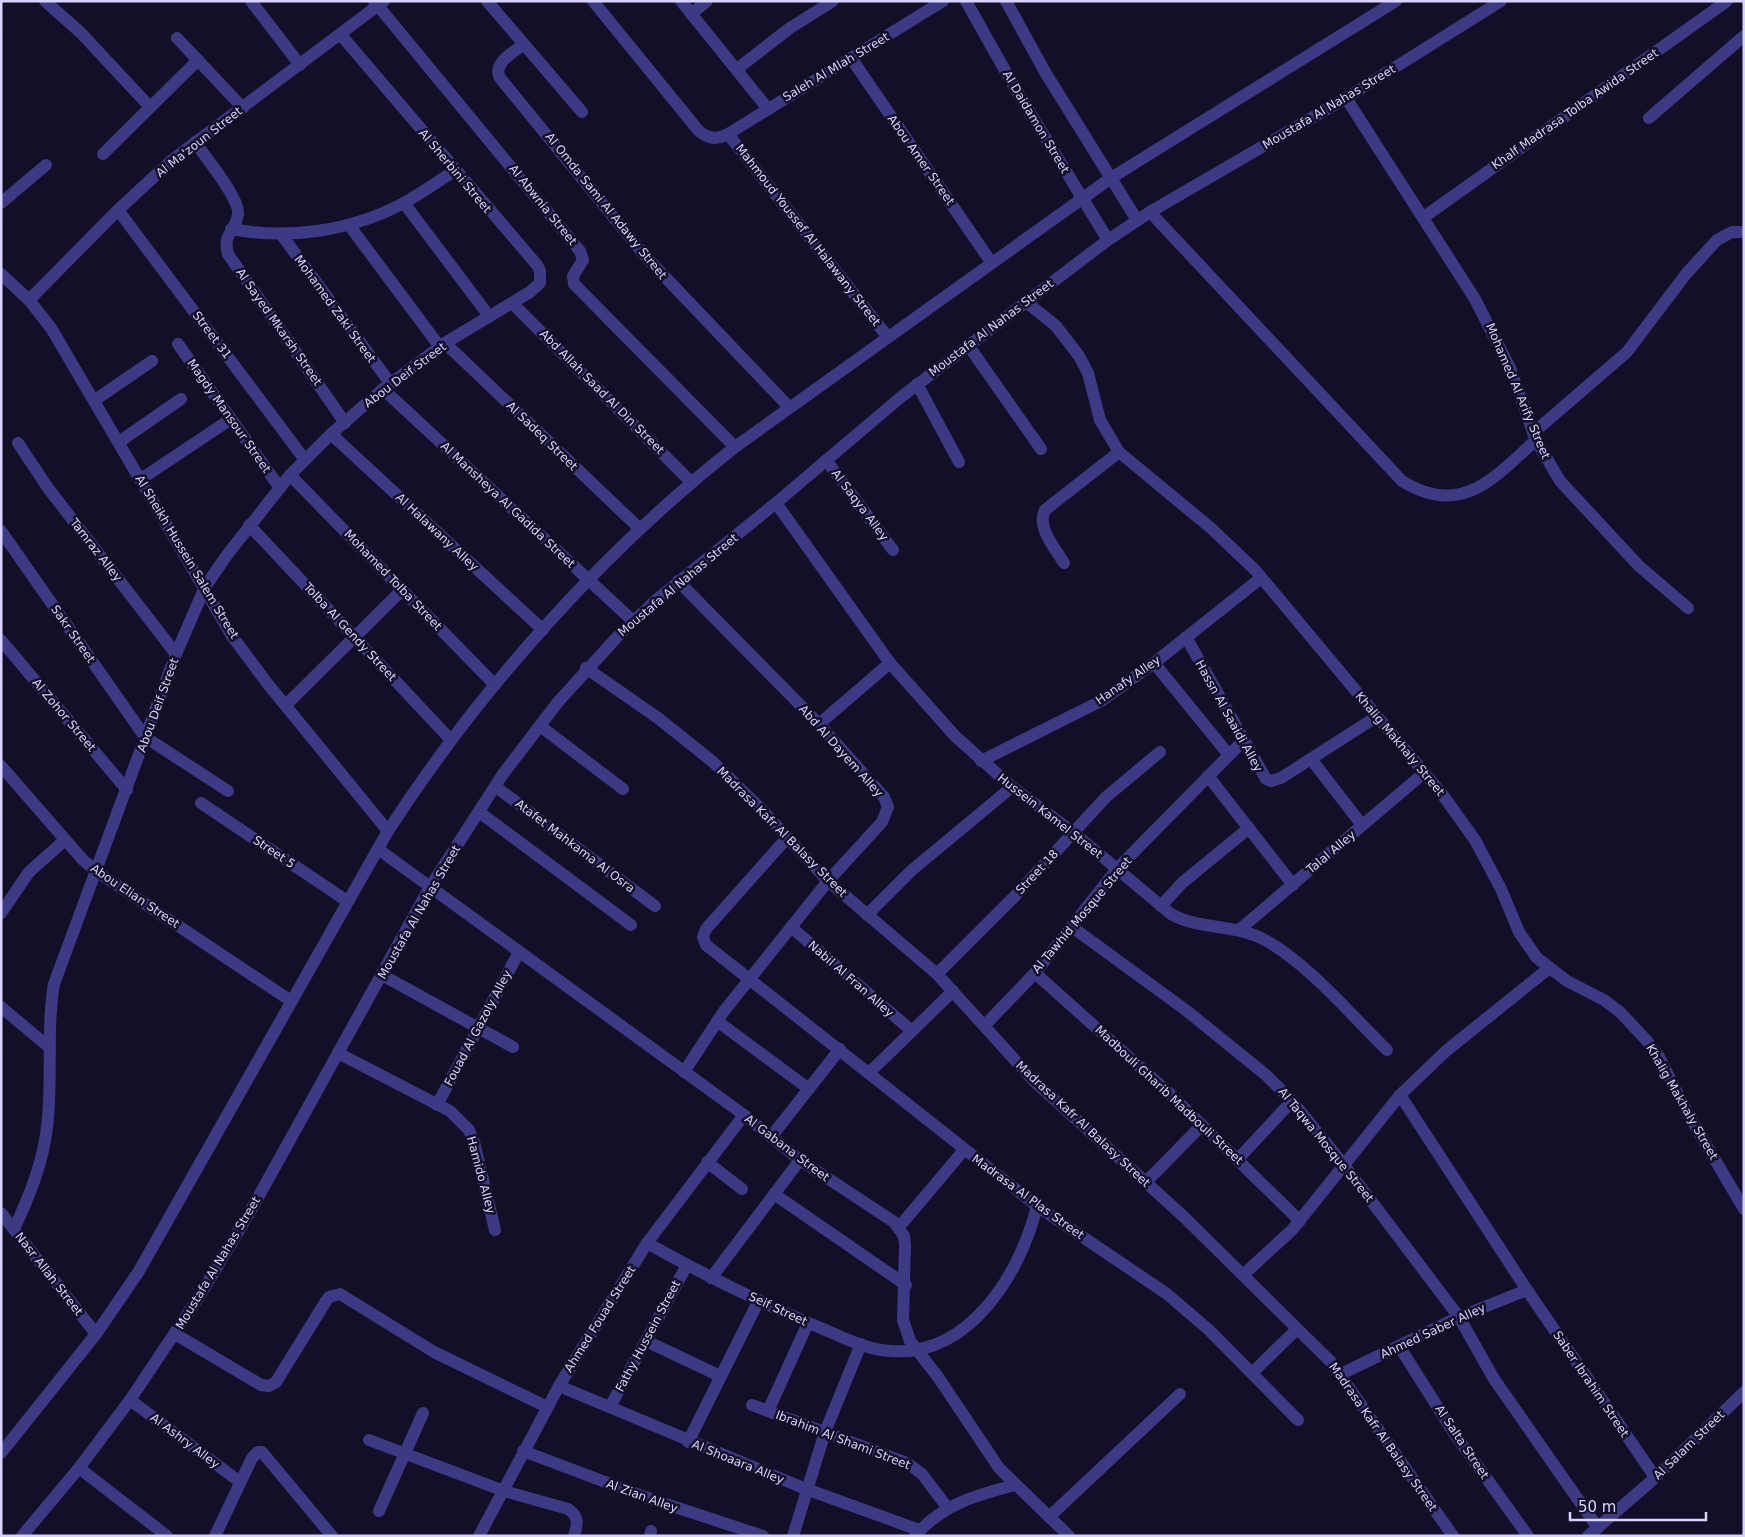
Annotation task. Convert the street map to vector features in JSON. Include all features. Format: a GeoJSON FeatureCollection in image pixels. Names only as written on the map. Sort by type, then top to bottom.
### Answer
{"type":"FeatureCollection","features":[{"type":"Feature","properties":{"kind":"street"},"geometry":{"type":"LineString","coordinates":[[45,1],[81,33],[150,107]]}},
{"type":"Feature","properties":{"kind":"street"},"geometry":{"type":"LineString","coordinates":[[251,1],[300,65]]}},
{"type":"Feature","properties":{"kind":"street"},"geometry":{"type":"LineString","coordinates":[[487,1],[582,112]]}},
{"type":"Feature","properties":{"kind":"street"},"geometry":{"type":"LineString","coordinates":[[593,1],[702,135],[716,138],[728,134]]}},
{"type":"Feature","properties":{"kind":"street"},"geometry":{"type":"LineString","coordinates":[[681,1],[768,109]]}},
{"type":"Feature","properties":{"kind":"street"},"geometry":{"type":"LineString","coordinates":[[691,14],[707,1]]}},
{"type":"Feature","properties":{"kind":"street"},"geometry":{"type":"LineString","coordinates":[[737,69],[790,28],[832,1]]}},
{"type":"Feature","properties":{"kind":"street","name":"Saleh Al Mlah Street"},"geometry":{"type":"LineString","coordinates":[[728,134],[944,1]]}},
{"type":"Feature","properties":{"kind":"street","name":"Al Daidamon Street"},"geometry":{"type":"LineString","coordinates":[[966,1],[1081,199],[1108,240]]}},
{"type":"Feature","properties":{"kind":"street"},"geometry":{"type":"LineString","coordinates":[[1006,1],[1045,72],[1137,220]]}},
{"type":"Feature","properties":{"kind":"street","name":"Moustafa Al Nahas Street"},"geometry":{"type":"LineString","coordinates":[[24,1535],[79,1468],[130,1400],[175,1334],[246,1219],[430,887],[496,787],[540,726],[586,668],[633,621],[678,581],[776,503],[917,384],[1108,240],[1150,212],[1346,98],[1501,1]]}},
{"type":"Feature","properties":{"kind":"street","name":"Khalf Madrasa Tolba Awida Street"},"geometry":{"type":"LineString","coordinates":[[1424,218],[1727,1]]}},
{"type":"Feature","properties":{"kind":"street","name":"Al Ma'zoun Street"},"geometry":{"type":"LineString","coordinates":[[29,300],[156,174],[195,142],[341,35],[379,3]]}},
{"type":"Feature","properties":{"kind":"street","name":"Al Abwnia Street"},"geometry":{"type":"LineString","coordinates":[[379,3],[580,251],[583,260],[573,276],[574,284],[735,447]]}},
{"type":"Feature","properties":{"kind":"street"},"geometry":{"type":"LineString","coordinates":[[1,1453],[96,1334],[144,1263],[388,831],[420,781],[451,740],[543,630],[639,528],[691,482],[735,447],[887,336],[1081,199],[1111,178],[1388,3]]}},
{"type":"Feature","properties":{"kind":"street","name":"Al Sherbini Street"},"geometry":{"type":"LineString","coordinates":[[341,35],[540,271],[541,277],[536,288],[512,303]]}},
{"type":"Feature","properties":{"kind":"street"},"geometry":{"type":"LineString","coordinates":[[1649,118],[1744,36]]}},
{"type":"Feature","properties":{"kind":"street"},"geometry":{"type":"LineString","coordinates":[[177,38],[243,108]]}},
{"type":"Feature","properties":{"kind":"street","name":"Al Omda Sami Al Adawy Street"},"geometry":{"type":"LineString","coordinates":[[524,44],[500,64],[498,71],[500,78],[647,258],[789,407]]}},
{"type":"Feature","properties":{"kind":"street","name":"Abou Amer Street"},"geometry":{"type":"LineString","coordinates":[[851,58],[992,262]]}},
{"type":"Feature","properties":{"kind":"street"},"geometry":{"type":"LineString","coordinates":[[103,154],[198,60]]}},
{"type":"Feature","properties":{"kind":"street","name":"Mohamed Al Arify Street"},"geometry":{"type":"LineString","coordinates":[[1346,98],[1475,299],[1496,337],[1510,368],[1534,437],[1560,480],[1575,499],[1640,566],[1688,608]]}},
{"type":"Feature","properties":{"kind":"street","name":"Mahmoud Youssef Al Halawany Street"},"geometry":{"type":"LineString","coordinates":[[728,134],[887,336]]}},
{"type":"Feature","properties":{"kind":"street","name":"Al Sayed Mkarsh Street"},"geometry":{"type":"LineString","coordinates":[[195,142],[237,204],[237,218],[226,238],[228,254],[345,423]]}},
{"type":"Feature","properties":{"kind":"street"},"geometry":{"type":"LineString","coordinates":[[1,203],[46,164]]}},
{"type":"Feature","properties":{"kind":"street"},"geometry":{"type":"LineString","coordinates":[[231,229],[280,234],[349,225],[404,203],[454,171]]}},
{"type":"Feature","properties":{"kind":"street"},"geometry":{"type":"LineString","coordinates":[[404,203],[489,316]]}},
{"type":"Feature","properties":{"kind":"street","name":"Street 31"},"geometry":{"type":"LineString","coordinates":[[118,210],[305,460]]}},
{"type":"Feature","properties":{"kind":"street"},"geometry":{"type":"LineString","coordinates":[[1150,212],[1402,481],[1416,490],[1432,495],[1449,496],[1466,494],[1482,487],[1495,477],[1534,437],[1627,352],[1686,274],[1717,240],[1732,232],[1744,232]]}},
{"type":"Feature","properties":{"kind":"street","name":"Al Sadeq Street"},"geometry":{"type":"LineString","coordinates":[[349,225],[443,345],[639,528]]}},
{"type":"Feature","properties":{"kind":"street","name":"Mohamed Zaki Street"},"geometry":{"type":"LineString","coordinates":[[280,234],[386,386]]}},
{"type":"Feature","properties":{"kind":"street","name":"Al Sheikh Hussein Salem Street"},"geometry":{"type":"LineString","coordinates":[[1,274],[29,300],[51,328],[205,587],[232,636],[388,831]]}},
{"type":"Feature","properties":{"kind":"street","name":"Khalig Makhaly Street"},"geometry":{"type":"LineString","coordinates":[[1025,301],[1056,326],[1079,356],[1088,373],[1100,420],[1119,452],[1212,529],[1261,578],[1459,816],[1475,840],[1527,946],[1548,969],[1604,1000],[1620,1012],[1648,1041],[1659,1057],[1688,1114],[1744,1209]]}},
{"type":"Feature","properties":{"kind":"street","name":"Abou Deif Street"},"geometry":{"type":"LineString","coordinates":[[14,1229],[29,1197],[40,1163],[47,1128],[49,1027],[54,984],[176,654],[205,587],[249,525],[290,475],[332,434],[386,386],[443,345],[512,303]]}},
{"type":"Feature","properties":{"kind":"street","name":"Abd Allah Saad Al Din Street"},"geometry":{"type":"LineString","coordinates":[[512,303],[691,482]]}},
{"type":"Feature","properties":{"kind":"street","name":"Magdy Mansour Street"},"geometry":{"type":"LineString","coordinates":[[178,344],[280,488]]}},
{"type":"Feature","properties":{"kind":"street"},"geometry":{"type":"LineString","coordinates":[[968,345],[1041,449]]}},
{"type":"Feature","properties":{"kind":"street"},"geometry":{"type":"LineString","coordinates":[[94,400],[152,361]]}},
{"type":"Feature","properties":{"kind":"street"},"geometry":{"type":"LineString","coordinates":[[917,384],[959,462]]}},
{"type":"Feature","properties":{"kind":"street","name":"Al Mansheya Al Gadida Street"},"geometry":{"type":"LineString","coordinates":[[386,386],[633,621]]}},
{"type":"Feature","properties":{"kind":"street"},"geometry":{"type":"LineString","coordinates":[[119,442],[181,399]]}},
{"type":"Feature","properties":{"kind":"street"},"geometry":{"type":"LineString","coordinates":[[141,479],[231,419]]}},
{"type":"Feature","properties":{"kind":"street","name":"Al Halawany Alley"},"geometry":{"type":"LineString","coordinates":[[332,434],[543,630]]}},
{"type":"Feature","properties":{"kind":"street","name":"Tamraz Alley"},"geometry":{"type":"LineString","coordinates":[[18,443],[48,488],[176,654]]}},
{"type":"Feature","properties":{"kind":"street"},"geometry":{"type":"LineString","coordinates":[[1064,563],[1044,528],[1043,514],[1045,510],[1119,452]]}},
{"type":"Feature","properties":{"kind":"street","name":"Al Saqya Alley"},"geometry":{"type":"LineString","coordinates":[[826,460],[893,550]]}},
{"type":"Feature","properties":{"kind":"street","name":"Mohamed Tolba Street"},"geometry":{"type":"LineString","coordinates":[[290,475],[495,686]]}},
{"type":"Feature","properties":{"kind":"street","name":"Hussein Kamel Street"},"geometry":{"type":"LineString","coordinates":[[776,503],[890,663],[954,736],[981,761],[1012,788],[1074,834],[1171,914],[1188,922],[1239,930],[1263,939],[1284,953],[1330,994],[1387,1050]]}},
{"type":"Feature","properties":{"kind":"street","name":"Tolba Al Gendy Street"},"geometry":{"type":"LineString","coordinates":[[249,525],[451,740]]}},
{"type":"Feature","properties":{"kind":"street","name":"Sakr Street"},"geometry":{"type":"LineString","coordinates":[[1,531],[145,737]]}},
{"type":"Feature","properties":{"kind":"street","name":"Hanafy Alley"},"geometry":{"type":"LineString","coordinates":[[981,761],[1101,701],[1154,663],[1261,578]]}},
{"type":"Feature","properties":{"kind":"street","name":"Abd Al Dayem Alley"},"geometry":{"type":"LineString","coordinates":[[678,581],[819,724],[884,797],[888,807],[882,822],[828,881],[717,1021],[684,1072]]}},
{"type":"Feature","properties":{"kind":"street"},"geometry":{"type":"LineString","coordinates":[[286,705],[402,590]]}},
{"type":"Feature","properties":{"kind":"street","name":"Hassn Al Saaidi Alley"},"geometry":{"type":"LineString","coordinates":[[1186,637],[1262,776],[1271,781],[1281,778],[1311,759]]}},
{"type":"Feature","properties":{"kind":"street","name":"Al Zohor Street"},"geometry":{"type":"LineString","coordinates":[[1,640],[126,790]]}},
{"type":"Feature","properties":{"kind":"street"},"geometry":{"type":"LineString","coordinates":[[819,724],[890,663]]}},
{"type":"Feature","properties":{"kind":"street"},"geometry":{"type":"LineString","coordinates":[[1154,663],[1229,755]]}},
{"type":"Feature","properties":{"kind":"street","name":"Madrasa Kafr Al Balasy Street"},"geometry":{"type":"LineString","coordinates":[[586,668],[658,718],[706,756],[739,786],[828,881],[937,974],[1034,1081],[1146,1182],[1297,1329],[1341,1374],[1453,1536]]}},
{"type":"Feature","properties":{"kind":"street"},"geometry":{"type":"LineString","coordinates":[[1362,825],[1311,759],[1376,717]]}},
{"type":"Feature","properties":{"kind":"street"},"geometry":{"type":"LineString","coordinates":[[540,726],[623,788]]}},
{"type":"Feature","properties":{"kind":"street"},"geometry":{"type":"LineString","coordinates":[[145,737],[228,791]]}},
{"type":"Feature","properties":{"kind":"street","name":"Al Tawhid Mosque Street"},"geometry":{"type":"LineString","coordinates":[[985,1026],[1035,973],[1117,869],[1244,740]]}},
{"type":"Feature","properties":{"kind":"street","name":"Street 18"},"geometry":{"type":"LineString","coordinates":[[937,974],[1074,834],[1106,797],[1160,752]]}},
{"type":"Feature","properties":{"kind":"street","name":"Abou Elian Street"},"geometry":{"type":"LineString","coordinates":[[1,766],[66,840],[96,870],[292,1001]]}},
{"type":"Feature","properties":{"kind":"street","name":"Talal Alley"},"geometry":{"type":"LineString","coordinates":[[1239,930],[1424,773]]}},
{"type":"Feature","properties":{"kind":"street"},"geometry":{"type":"LineString","coordinates":[[1208,776],[1293,885]]}},
{"type":"Feature","properties":{"kind":"street","name":"Atafet Mahkama Al Osra"},"geometry":{"type":"LineString","coordinates":[[496,787],[655,906]]}},
{"type":"Feature","properties":{"kind":"street"},"geometry":{"type":"LineString","coordinates":[[867,915],[912,870],[1012,788]]}},
{"type":"Feature","properties":{"kind":"street","name":"Street 5"},"geometry":{"type":"LineString","coordinates":[[201,804],[348,901]]}},
{"type":"Feature","properties":{"kind":"street"},"geometry":{"type":"LineString","coordinates":[[479,812],[631,925]]}},
{"type":"Feature","properties":{"kind":"street"},"geometry":{"type":"LineString","coordinates":[[1161,906],[1182,883],[1249,828]]}},
{"type":"Feature","properties":{"kind":"street","name":"Madrasa Al Plas Street"},"geometry":{"type":"LineString","coordinates":[[787,838],[704,933],[706,945],[870,1072],[964,1150],[1037,1206],[1167,1294],[1252,1372],[1298,1420]]}},
{"type":"Feature","properties":{"kind":"street"},"geometry":{"type":"LineString","coordinates":[[1,913],[29,872],[66,840]]}},
{"type":"Feature","properties":{"kind":"street","name":"Al Gabana Street"},"geometry":{"type":"LineString","coordinates":[[378,849],[744,1116],[800,1160],[899,1227]]}},
{"type":"Feature","properties":{"kind":"street","name":"Nabil Al Fran Alley"},"geometry":{"type":"LineString","coordinates":[[791,926],[912,1032]]}},
{"type":"Feature","properties":{"kind":"street","name":"Al Taqwa Mosque Street"},"geometry":{"type":"LineString","coordinates":[[1072,927],[1187,1010],[1266,1074],[1292,1101],[1344,1165],[1459,1318],[1494,1378],[1593,1532]]}},
{"type":"Feature","properties":{"kind":"street","name":"Fouad Al Gazoly Alley"},"geometry":{"type":"LineString","coordinates":[[437,1105],[520,952]]}},
{"type":"Feature","properties":{"kind":"street"},"geometry":{"type":"LineString","coordinates":[[1243,1275],[1300,1221],[1400,1095],[1446,1051],[1548,969]]}},
{"type":"Feature","properties":{"kind":"street","name":"Madbouli Gharib Madbouli Street"},"geometry":{"type":"LineString","coordinates":[[1035,973],[1135,1062],[1238,1159],[1300,1221]]}},
{"type":"Feature","properties":{"kind":"street"},"geometry":{"type":"LineString","coordinates":[[382,975],[513,1048]]}},
{"type":"Feature","properties":{"kind":"street"},"geometry":{"type":"LineString","coordinates":[[870,1072],[953,990]]}},
{"type":"Feature","properties":{"kind":"street"},"geometry":{"type":"LineString","coordinates":[[1,1007],[50,1048]]}},
{"type":"Feature","properties":{"kind":"street"},"geometry":{"type":"LineString","coordinates":[[717,1021],[809,1089]]}},
{"type":"Feature","properties":{"kind":"street"},"geometry":{"type":"LineString","coordinates":[[771,1137],[840,1049]]}},
{"type":"Feature","properties":{"kind":"street","name":"Hamido Alley"},"geometry":{"type":"LineString","coordinates":[[338,1053],[460,1119],[474,1142],[495,1230]]}},
{"type":"Feature","properties":{"kind":"street","name":"Saber Ibrahim Street"},"geometry":{"type":"LineString","coordinates":[[1400,1095],[1527,1290],[1655,1477]]}},
{"type":"Feature","properties":{"kind":"street"},"geometry":{"type":"LineString","coordinates":[[1238,1159],[1292,1101]]}},
{"type":"Feature","properties":{"kind":"street","name":"Ahmed Fouad Street"},"geometry":{"type":"LineString","coordinates":[[479,1536],[559,1386],[647,1243],[744,1116]]}},
{"type":"Feature","properties":{"kind":"street"},"geometry":{"type":"LineString","coordinates":[[1146,1182],[1202,1125]]}},
{"type":"Feature","properties":{"kind":"street"},"geometry":{"type":"LineString","coordinates":[[964,1150],[899,1227],[906,1246],[906,1285],[903,1320],[905,1331],[916,1350],[938,1377],[984,1447],[1015,1485],[1070,1536]]}},
{"type":"Feature","properties":{"kind":"street"},"geometry":{"type":"LineString","coordinates":[[711,1278],[800,1160]]}},
{"type":"Feature","properties":{"kind":"street"},"geometry":{"type":"LineString","coordinates":[[708,1162],[742,1189]]}},
{"type":"Feature","properties":{"kind":"street"},"geometry":{"type":"LineString","coordinates":[[774,1194],[906,1285]]}},
{"type":"Feature","properties":{"kind":"street","name":"Seif Street"},"geometry":{"type":"LineString","coordinates":[[647,1243],[711,1278],[808,1323],[860,1344],[891,1351],[916,1350],[945,1339],[965,1326],[999,1292],[1023,1251],[1037,1206]]}},
{"type":"Feature","properties":{"kind":"street","name":"Nasr Allah Street"},"geometry":{"type":"LineString","coordinates":[[1,1213],[96,1334]]}},
{"type":"Feature","properties":{"kind":"street","name":"Fathy Hussein Street"},"geometry":{"type":"LineString","coordinates":[[610,1407],[687,1265]]}},
{"type":"Feature","properties":{"kind":"street","name":"Ahmed Saber Alley"},"geometry":{"type":"LineString","coordinates":[[1341,1374],[1459,1318],[1527,1290]]}},
{"type":"Feature","properties":{"kind":"street"},"geometry":{"type":"LineString","coordinates":[[175,1334],[261,1385],[270,1386],[276,1382],[329,1297],[340,1294],[434,1352],[547,1407]]}},
{"type":"Feature","properties":{"kind":"street"},"geometry":{"type":"LineString","coordinates":[[688,1442],[758,1300]]}},
{"type":"Feature","properties":{"kind":"street"},"geometry":{"type":"LineString","coordinates":[[768,1411],[808,1323]]}},
{"type":"Feature","properties":{"kind":"street"},"geometry":{"type":"LineString","coordinates":[[1252,1372],[1297,1329]]}},
{"type":"Feature","properties":{"kind":"street"},"geometry":{"type":"LineString","coordinates":[[646,1341],[720,1376]]}},
{"type":"Feature","properties":{"kind":"street"},"geometry":{"type":"LineString","coordinates":[[793,1536],[806,1489],[860,1344]]}},
{"type":"Feature","properties":{"kind":"street","name":"Al Salta Street"},"geometry":{"type":"LineString","coordinates":[[1399,1346],[1454,1433],[1528,1536]]}},
{"type":"Feature","properties":{"kind":"street","name":"Al Shoaara Alley"},"geometry":{"type":"LineString","coordinates":[[559,1386],[688,1442],[917,1533]]}},
{"type":"Feature","properties":{"kind":"street","name":"Al Salam Street"},"geometry":{"type":"LineString","coordinates":[[1593,1532],[1655,1477],[1744,1392]]}},
{"type":"Feature","properties":{"kind":"street"},"geometry":{"type":"LineString","coordinates":[[1049,1517],[1180,1394]]}},
{"type":"Feature","properties":{"kind":"street","name":"Al Ashry Alley"},"geometry":{"type":"LineString","coordinates":[[130,1400],[240,1482]]}},
{"type":"Feature","properties":{"kind":"street","name":"Ibrahim Al Shami Street"},"geometry":{"type":"LineString","coordinates":[[752,1405],[907,1463],[922,1474],[947,1507]]}},
{"type":"Feature","properties":{"kind":"street"},"geometry":{"type":"LineString","coordinates":[[379,1511],[423,1413]]}},
{"type":"Feature","properties":{"kind":"street"},"geometry":{"type":"LineString","coordinates":[[369,1440],[504,1491],[572,1512],[578,1522],[574,1536]]}},
{"type":"Feature","properties":{"kind":"street","name":"Al Zian Alley"},"geometry":{"type":"LineString","coordinates":[[523,1451],[645,1498],[763,1536]]}},
{"type":"Feature","properties":{"kind":"street"},"geometry":{"type":"LineString","coordinates":[[215,1536],[255,1454],[262,1452],[266,1454],[332,1536]]}},
{"type":"Feature","properties":{"kind":"street"},"geometry":{"type":"LineString","coordinates":[[79,1468],[166,1536]]}},
{"type":"Feature","properties":{"kind":"street"},"geometry":{"type":"LineString","coordinates":[[917,1533],[947,1507],[972,1496],[1015,1485]]}}]}
